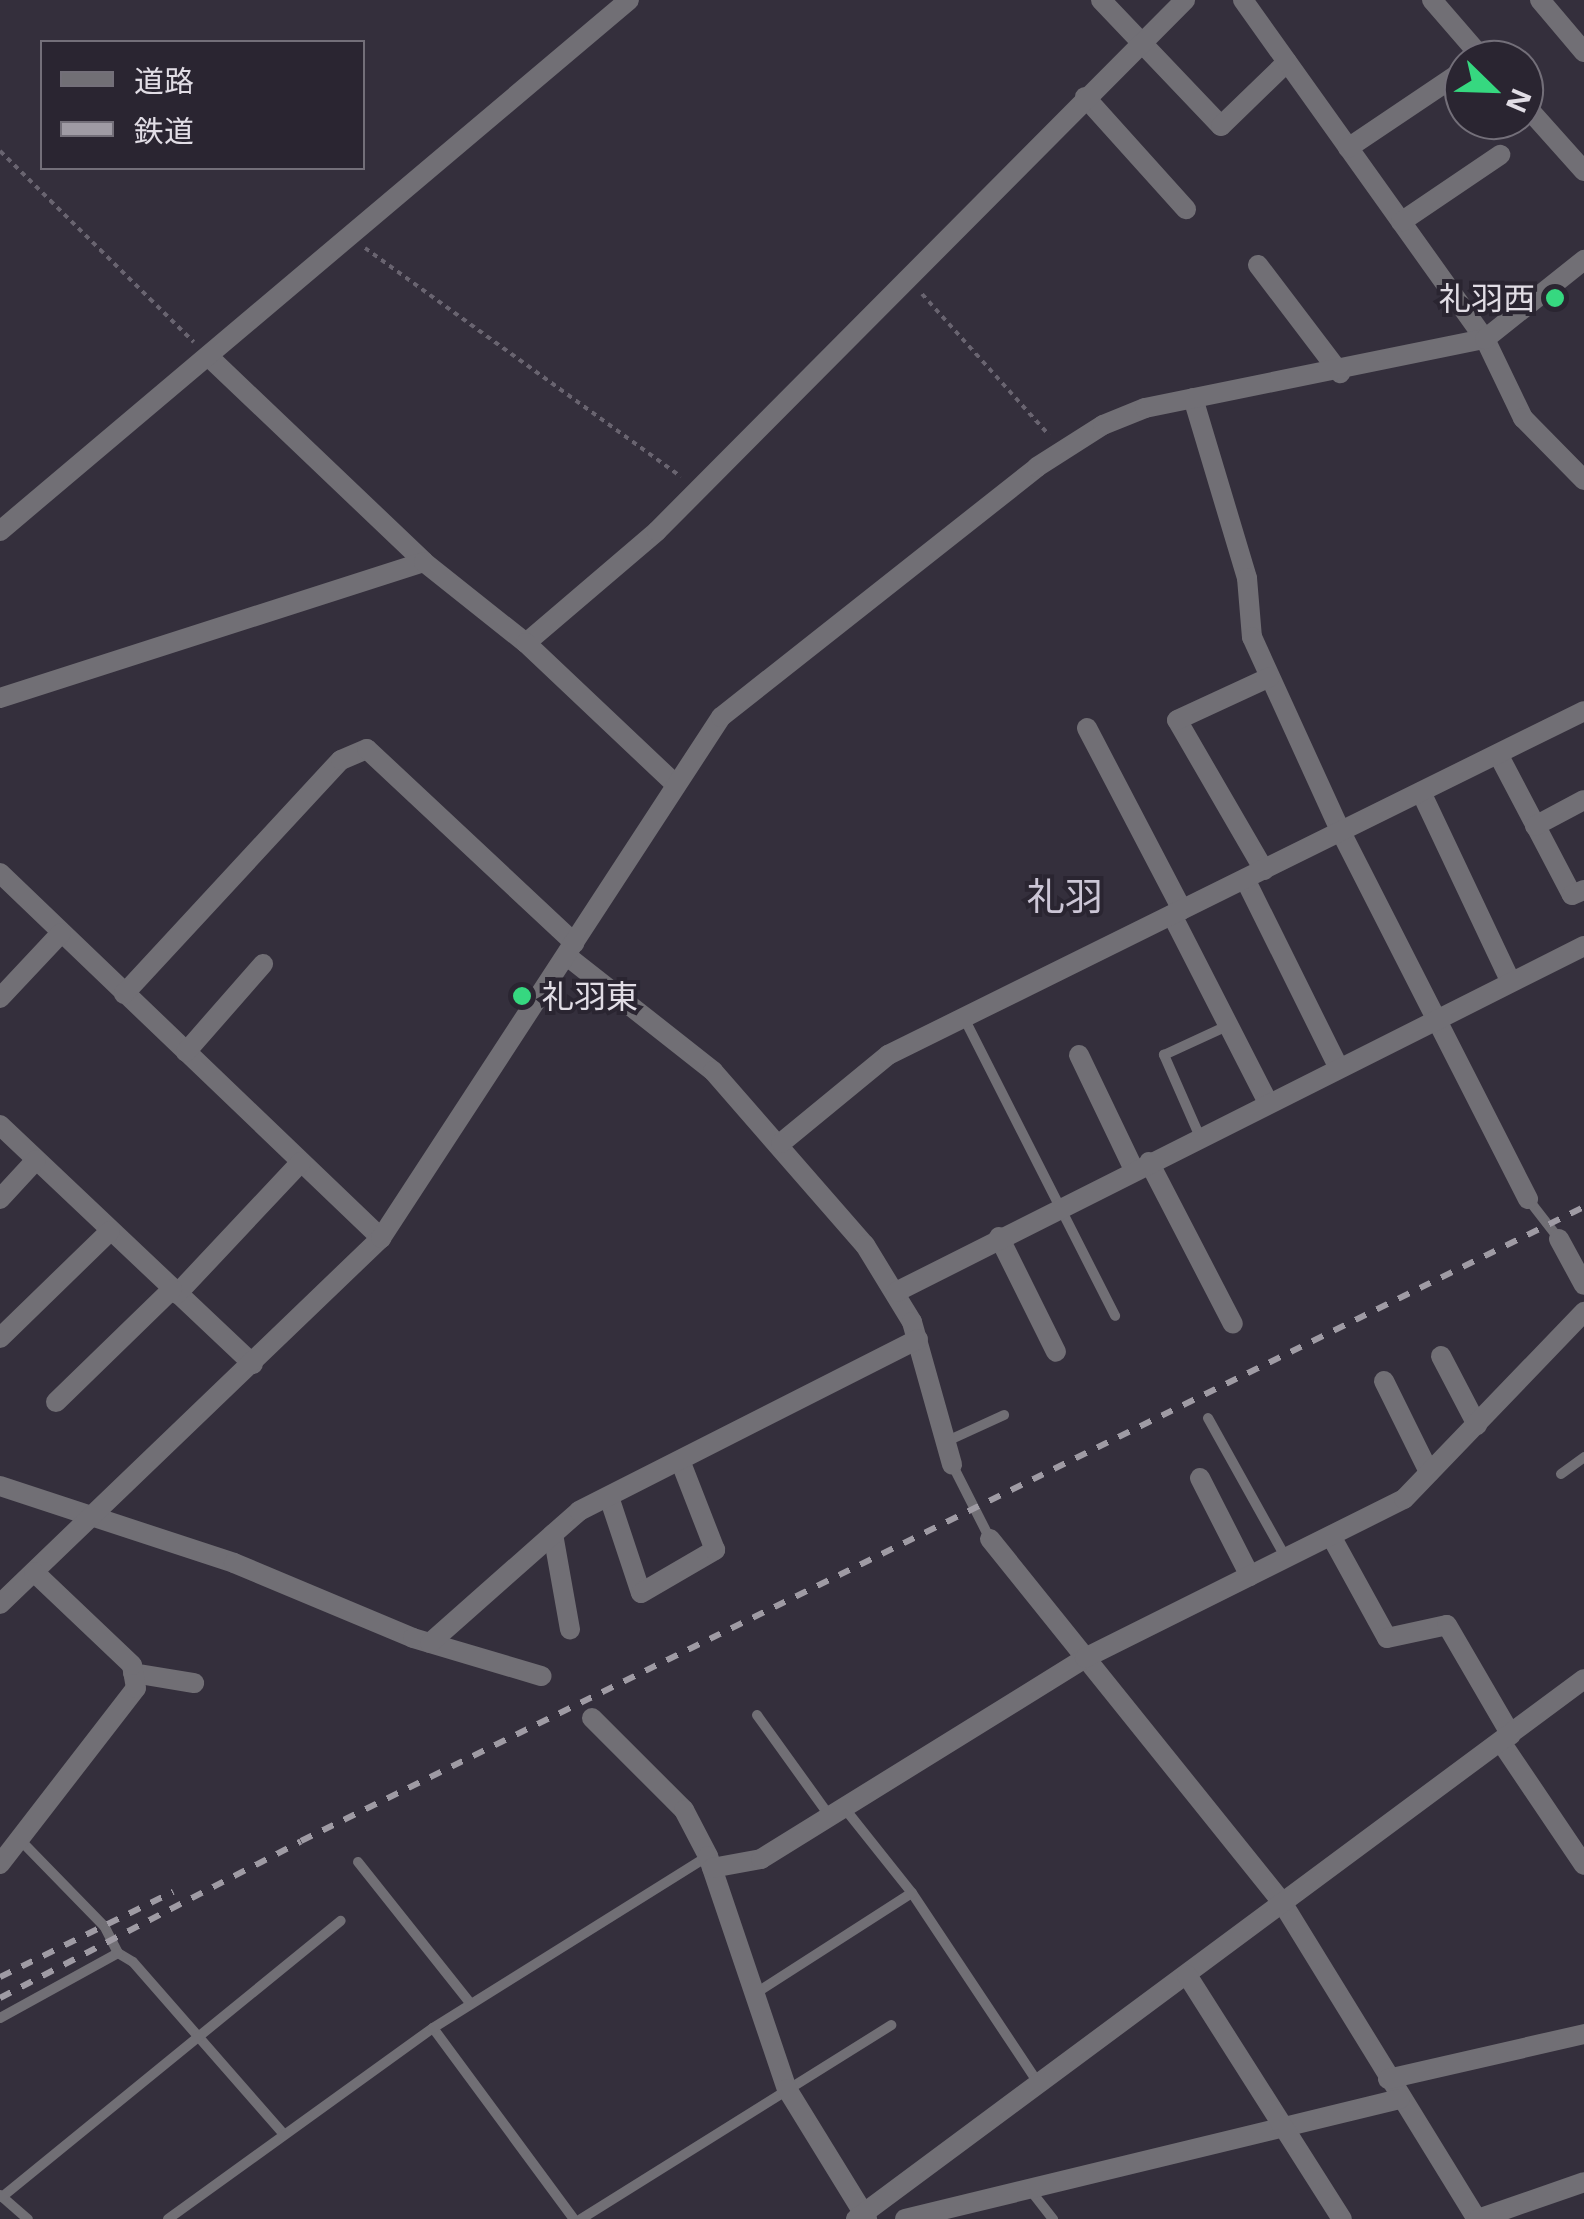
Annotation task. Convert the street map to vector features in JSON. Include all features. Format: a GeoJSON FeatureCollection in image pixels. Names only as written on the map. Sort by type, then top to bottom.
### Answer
{"type":"FeatureCollection","features":[{"type":"Feature","properties":{"kind":"street"},"geometry":{"type":"LineString","coordinates":[[0,531],[628,0]]}},
{"type":"Feature","properties":{"kind":"street"},"geometry":{"type":"LineString","coordinates":[[1101,0],[1143,40],[1220,126],[1287,62]]}},
{"type":"Feature","properties":{"kind":"street"},"geometry":{"type":"LineString","coordinates":[[526,643],[604,582],[1185,0]]}},
{"type":"Feature","properties":{"kind":"street"},"geometry":{"type":"LineString","coordinates":[[1242,0],[1486,339],[1523,418],[1584,480]]}},
{"type":"Feature","properties":{"kind":"street"},"geometry":{"type":"LineString","coordinates":[[1432,0],[1466,40]]}},
{"type":"Feature","properties":{"kind":"street"},"geometry":{"type":"LineString","coordinates":[[1540,0],[1584,52]]}},
{"type":"Feature","properties":{"kind":"street"},"geometry":{"type":"LineString","coordinates":[[1348,148],[1444,83]]}},
{"type":"Feature","properties":{"kind":"street"},"geometry":{"type":"LineString","coordinates":[[1085,96],[1186,209]]}},
{"type":"Feature","properties":{"kind":"street"},"geometry":{"type":"LineString","coordinates":[[1544,126],[1584,171]]}},
{"type":"Feature","properties":{"kind":"street"},"geometry":{"type":"LineString","coordinates":[[1401,222],[1500,154]]}},
{"type":"Feature","properties":{"kind":"street"},"geometry":{"type":"LineString","coordinates":[[0,1604],[381,1238],[570,950],[673,782],[721,717],[1062,450],[1145,408],[1340,373],[1486,339],[1582,264]]}},
{"type":"Feature","properties":{"kind":"street"},"geometry":{"type":"LineString","coordinates":[[1258,265],[1340,373]]}},
{"type":"Feature","properties":{"kind":"street"},"geometry":{"type":"LineString","coordinates":[[208,356],[424,562],[526,643],[673,782]]}},
{"type":"Feature","properties":{"kind":"street"},"geometry":{"type":"LineString","coordinates":[[1194,398],[1247,578],[1252,636],[1342,832],[1528,1199]]}},
{"type":"Feature","properties":{"kind":"street"},"geometry":{"type":"LineString","coordinates":[[0,698],[424,562]]}},
{"type":"Feature","properties":{"kind":"street"},"geometry":{"type":"LineString","coordinates":[[1270,676],[1177,720],[1254,875],[1339,1068]]}},
{"type":"Feature","properties":{"kind":"street"},"geometry":{"type":"LineString","coordinates":[[781,1143],[888,1055],[1498,754],[1582,719]]}},
{"type":"Feature","properties":{"kind":"street"},"geometry":{"type":"LineString","coordinates":[[1087,728],[1268,1103]]}},
{"type":"Feature","properties":{"kind":"street"},"geometry":{"type":"LineString","coordinates":[[124,994],[341,760],[367,749],[570,950],[714,1071],[781,1143],[896,1292],[918,1339],[952,1464]]}},
{"type":"Feature","properties":{"kind":"street"},"geometry":{"type":"LineString","coordinates":[[1498,754],[1572,895],[1584,890]]}},
{"type":"Feature","properties":{"kind":"street"},"geometry":{"type":"LineString","coordinates":[[1421,792],[1511,982]]}},
{"type":"Feature","properties":{"kind":"street"},"geometry":{"type":"LineString","coordinates":[[1536,826],[1584,800]]}},
{"type":"Feature","properties":{"kind":"street"},"geometry":{"type":"LineString","coordinates":[[0,872],[381,1238]]}},
{"type":"Feature","properties":{"kind":"street"},"geometry":{"type":"LineString","coordinates":[[0,998],[62,933]]}},
{"type":"Feature","properties":{"kind":"street"},"geometry":{"type":"LineString","coordinates":[[896,1292],[999,1236],[1584,946]]}},
{"type":"Feature","properties":{"kind":"street"},"geometry":{"type":"LineString","coordinates":[[186,1052],[263,964]]}},
{"type":"Feature","properties":{"kind":"street"},"geometry":{"type":"LineString","coordinates":[[1079,1055],[1234,1324]]}},
{"type":"Feature","properties":{"kind":"street"},"geometry":{"type":"LineString","coordinates":[[0,1125],[253,1364]]}},
{"type":"Feature","properties":{"kind":"street"},"geometry":{"type":"LineString","coordinates":[[0,1199],[36,1160]]}},
{"type":"Feature","properties":{"kind":"street"},"geometry":{"type":"LineString","coordinates":[[56,1402],[175,1291],[301,1162]]}},
{"type":"Feature","properties":{"kind":"street"},"geometry":{"type":"LineString","coordinates":[[0,1338],[110,1231]]}},
{"type":"Feature","properties":{"kind":"street"},"geometry":{"type":"LineString","coordinates":[[999,1236],[1056,1352]]}},
{"type":"Feature","properties":{"kind":"street"},"geometry":{"type":"LineString","coordinates":[[1559,1239],[1584,1285]]}},
{"type":"Feature","properties":{"kind":"street"},"geometry":{"type":"LineString","coordinates":[[710,1862],[761,1860],[1085,1658],[1404,1499],[1584,1312]]}},
{"type":"Feature","properties":{"kind":"street"},"geometry":{"type":"LineString","coordinates":[[430,1643],[553,1534],[609,1497],[918,1339]]}},
{"type":"Feature","properties":{"kind":"street"},"geometry":{"type":"LineString","coordinates":[[1441,1356],[1476,1424]]}},
{"type":"Feature","properties":{"kind":"street"},"geometry":{"type":"LineString","coordinates":[[1384,1381],[1428,1472]]}},
{"type":"Feature","properties":{"kind":"street"},"geometry":{"type":"LineString","coordinates":[[609,1497],[641,1593],[714,1550],[681,1463]]}},
{"type":"Feature","properties":{"kind":"street"},"geometry":{"type":"LineString","coordinates":[[1200,1478],[1250,1576]]}},
{"type":"Feature","properties":{"kind":"street"},"geometry":{"type":"LineString","coordinates":[[0,1486],[96,1513],[430,1643],[541,1676]]}},
{"type":"Feature","properties":{"kind":"street"},"geometry":{"type":"LineString","coordinates":[[553,1534],[570,1629]]}},
{"type":"Feature","properties":{"kind":"street"},"geometry":{"type":"LineString","coordinates":[[1331,1536],[1387,1638],[1447,1625],[1506,1738],[1584,1866]]}},
{"type":"Feature","properties":{"kind":"street"},"geometry":{"type":"LineString","coordinates":[[990,1538],[1283,1904],[1388,2080],[1478,2219],[1584,2182]]}},
{"type":"Feature","properties":{"kind":"street"},"geometry":{"type":"LineString","coordinates":[[0,1864],[136,1688],[132,1665],[34,1572]]}},
{"type":"Feature","properties":{"kind":"street"},"geometry":{"type":"LineString","coordinates":[[133,1673],[194,1683]]}},
{"type":"Feature","properties":{"kind":"street"},"geometry":{"type":"LineString","coordinates":[[592,1718],[684,1810],[710,1862],[788,2089],[861,2217],[1584,1680]]}},
{"type":"Feature","properties":{"kind":"street"},"geometry":{"type":"LineString","coordinates":[[1187,1974],[1282,2131],[1342,2219]]}},
{"type":"Feature","properties":{"kind":"street"},"geometry":{"type":"LineString","coordinates":[[1388,2080],[1584,2034]]}},
{"type":"Feature","properties":{"kind":"street"},"geometry":{"type":"LineString","coordinates":[[905,2219],[1282,2131],[1400,2099]]}},
{"type":"Feature","properties":{"kind":"lane"},"geometry":{"type":"LineString","coordinates":[[963,1018],[1115,1316]]}},
{"type":"Feature","properties":{"kind":"lane"},"geometry":{"type":"LineString","coordinates":[[1200,1137],[1164,1055],[1228,1025]]}},
{"type":"Feature","properties":{"kind":"lane"},"geometry":{"type":"LineString","coordinates":[[1528,1199],[1559,1239]]}},
{"type":"Feature","properties":{"kind":"lane"},"geometry":{"type":"LineString","coordinates":[[944,1443],[1004,1415]]}},
{"type":"Feature","properties":{"kind":"lane"},"geometry":{"type":"LineString","coordinates":[[1208,1418],[1287,1559]]}},
{"type":"Feature","properties":{"kind":"lane"},"geometry":{"type":"LineString","coordinates":[[1562,1474],[1584,1457]]}},
{"type":"Feature","properties":{"kind":"lane"},"geometry":{"type":"LineString","coordinates":[[952,1464],[990,1538]]}},
{"type":"Feature","properties":{"kind":"lane"},"geometry":{"type":"LineString","coordinates":[[757,1715],[838,1814],[912,1893],[1038,2083]]}},
{"type":"Feature","properties":{"kind":"lane"},"geometry":{"type":"LineString","coordinates":[[20,1840],[104,1926],[118,1953],[201,2038],[282,2132]]}},
{"type":"Feature","properties":{"kind":"lane"},"geometry":{"type":"LineString","coordinates":[[358,1862],[470,2003]]}},
{"type":"Feature","properties":{"kind":"lane"},"geometry":{"type":"LineString","coordinates":[[168,2219],[282,2132],[470,2003],[710,1862]]}},
{"type":"Feature","properties":{"kind":"lane"},"geometry":{"type":"LineString","coordinates":[[755,1994],[912,1893]]}},
{"type":"Feature","properties":{"kind":"lane"},"geometry":{"type":"LineString","coordinates":[[28,2219],[1,2196],[341,1922]]}},
{"type":"Feature","properties":{"kind":"lane"},"geometry":{"type":"LineString","coordinates":[[0,2018],[118,1953]]}},
{"type":"Feature","properties":{"kind":"lane"},"geometry":{"type":"LineString","coordinates":[[433,2028],[578,2219],[891,2026]]}},
{"type":"Feature","properties":{"kind":"lane"},"geometry":{"type":"LineString","coordinates":[[1032,2191],[1053,2219]]}},
{"type":"Feature","properties":{"kind":"path"},"geometry":{"type":"LineString","coordinates":[[0,151],[208,356]]}},
{"type":"Feature","properties":{"kind":"path"},"geometry":{"type":"LineString","coordinates":[[349,236],[579,408],[698,488]]}},
{"type":"Feature","properties":{"kind":"path"},"geometry":{"type":"LineString","coordinates":[[906,276],[1062,450]]}},
{"type":"Feature","properties":{"kind":"railway"},"geometry":{"type":"LineString","coordinates":[[0,1998],[301,1841],[1584,1207]]}},
{"type":"Feature","properties":{"kind":"railway"},"geometry":{"type":"LineString","coordinates":[[0,1977],[173,1892]]}},
{"type":"Feature","properties":{"kind":"place","name":"礼羽西"},"geometry":{"type":"Point","coordinates":[1555,298]}},
{"type":"Feature","properties":{"kind":"place","name":"礼羽東"},"geometry":{"type":"Point","coordinates":[522,996]}},
{"type":"Feature","properties":{"kind":"district","name":"礼羽"},"geometry":{"type":"Point","coordinates":[1065,896]}}]}
